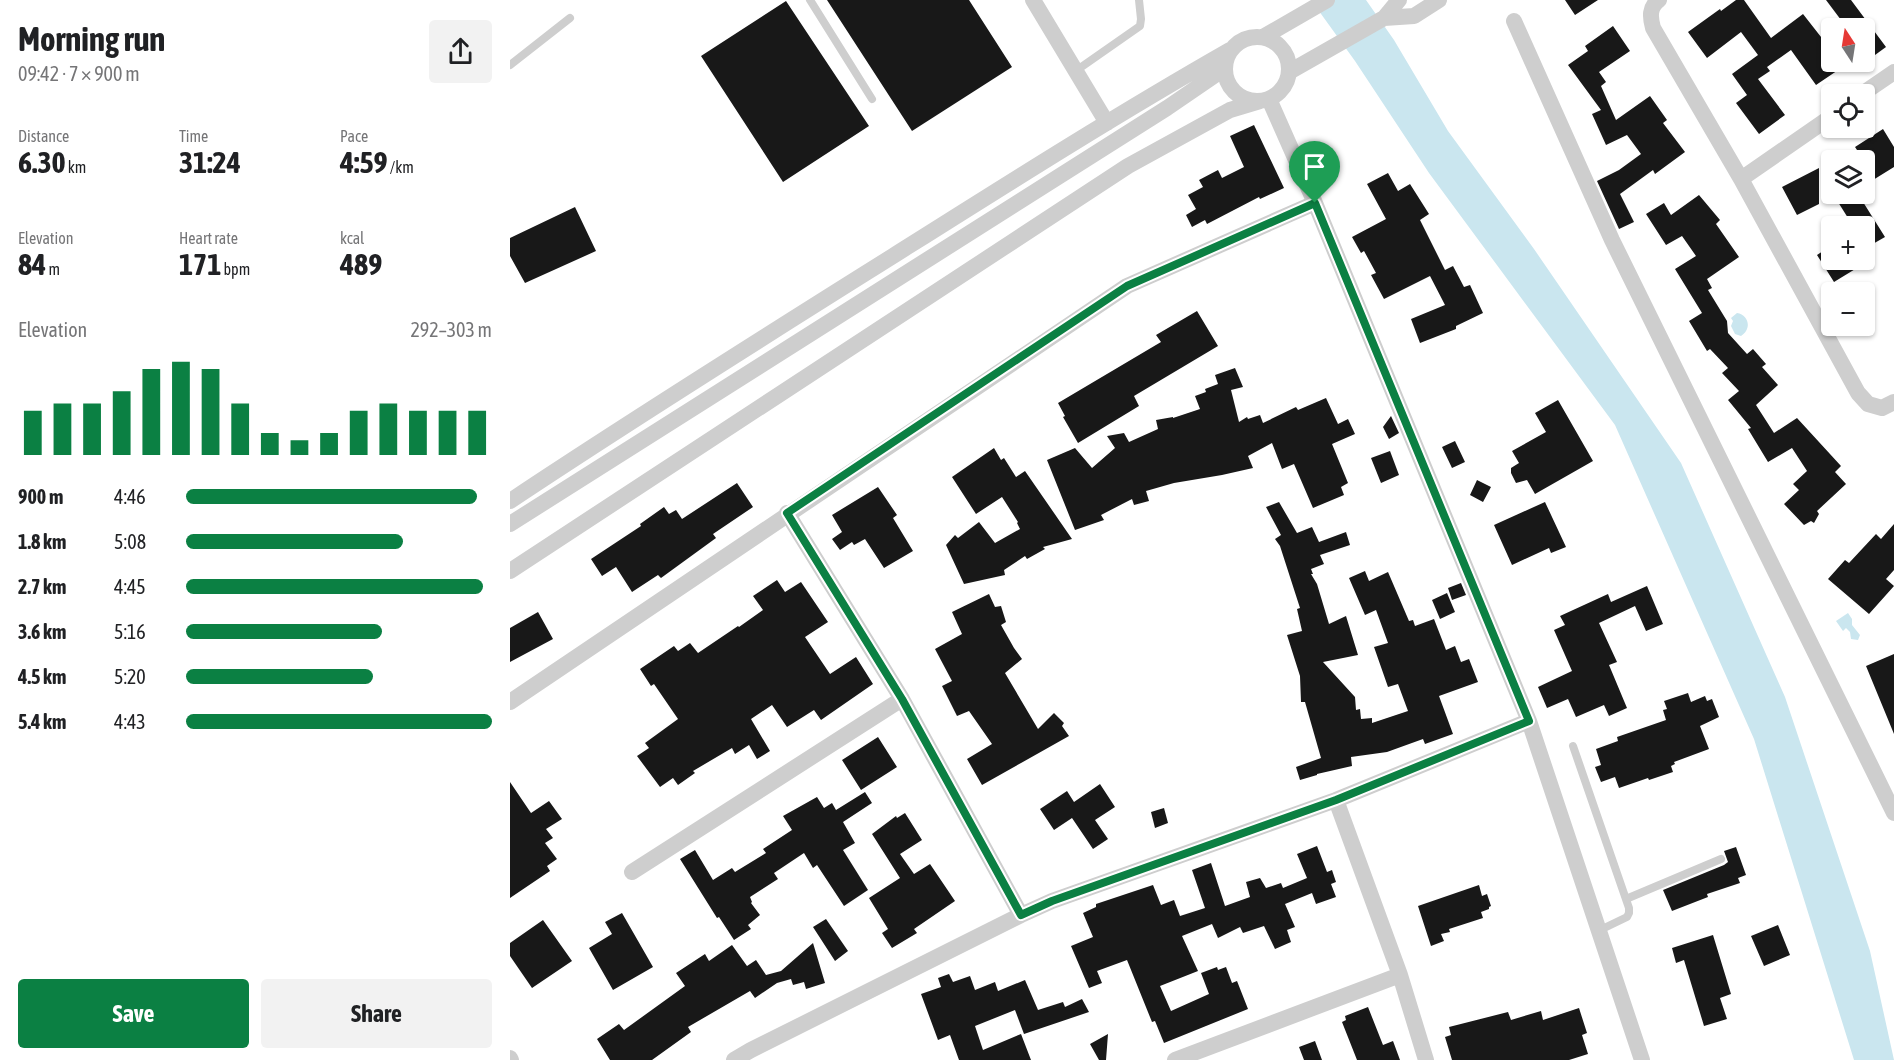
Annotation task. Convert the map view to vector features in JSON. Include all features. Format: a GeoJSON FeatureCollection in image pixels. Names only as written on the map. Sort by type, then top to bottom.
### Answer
{"type":"FeatureCollection","features":[{"type":"Feature","properties":{"kind":"street"},"geometry":{"type":"LineString","coordinates":[[1033,0],[1107,123]]}},
{"type":"Feature","properties":{"kind":"street"},"geometry":{"type":"LineString","coordinates":[[510,501],[639,415],[1154,94],[1245,39],[1263,37],[1327,0]]}},
{"type":"Feature","properties":{"kind":"street"},"geometry":{"type":"LineString","coordinates":[[1289,72],[1384,18],[1399,0]]}},
{"type":"Feature","properties":{"kind":"street"},"geometry":{"type":"LineString","coordinates":[[1384,18],[1414,16],[1439,0]]}},
{"type":"Feature","properties":{"kind":"street"},"geometry":{"type":"LineString","coordinates":[[1659,0],[1652,8],[1650,17],[1653,28],[1741,179],[1858,393],[1868,404],[1882,408],[1894,402]]}},
{"type":"Feature","properties":{"kind":"street"},"geometry":{"type":"LineString","coordinates":[[1514,21],[1612,240],[1894,813]]}},
{"type":"Feature","properties":{"kind":"street"},"geometry":{"type":"LineString","coordinates":[[510,571],[1128,166],[1230,111],[1264,100],[1283,88],[1289,72],[1285,53],[1280,46],[1263,37]]}},
{"type":"Feature","properties":{"kind":"street"},"geometry":{"type":"LineString","coordinates":[[1230,50],[1224,69],[1231,89],[1239,96],[1249,100],[1264,100]]}},
{"type":"Feature","properties":{"kind":"street"},"geometry":{"type":"LineString","coordinates":[[510,524],[1167,108],[1224,69]]}},
{"type":"Feature","properties":{"kind":"street"},"geometry":{"type":"LineString","coordinates":[[1875,85],[1894,72]]}},
{"type":"Feature","properties":{"kind":"street"},"geometry":{"type":"LineString","coordinates":[[1264,100],[1315,203],[1529,721],[1642,1060]]}},
{"type":"Feature","properties":{"kind":"street"},"geometry":{"type":"LineString","coordinates":[[1741,179],[1821,124]]}},
{"type":"Feature","properties":{"kind":"street"},"geometry":{"type":"LineString","coordinates":[[510,702],[787,513],[1127,286],[1315,203]]}},
{"type":"Feature","properties":{"kind":"street"},"geometry":{"type":"LineString","coordinates":[[787,513],[902,699],[1021,915]]}},
{"type":"Feature","properties":{"kind":"street"},"geometry":{"type":"LineString","coordinates":[[632,872],[902,699]]}},
{"type":"Feature","properties":{"kind":"street"},"geometry":{"type":"LineString","coordinates":[[734,1060],[755,1055],[1021,915],[1074,893],[1336,800],[1529,721]]}},
{"type":"Feature","properties":{"kind":"street"},"geometry":{"type":"LineString","coordinates":[[1336,800],[1400,975],[1426,1060]]}},
{"type":"Feature","properties":{"kind":"street"},"geometry":{"type":"LineString","coordinates":[[1175,1060],[1400,975]]}},
{"type":"Feature","properties":{"kind":"lane"},"geometry":{"type":"LineString","coordinates":[[810,0],[872,99]]}},
{"type":"Feature","properties":{"kind":"lane"},"geometry":{"type":"LineString","coordinates":[[1077,70],[1140,26],[1139,0]]}},
{"type":"Feature","properties":{"kind":"lane"},"geometry":{"type":"LineString","coordinates":[[510,65],[570,18]]}},
{"type":"Feature","properties":{"kind":"lane"},"geometry":{"type":"LineString","coordinates":[[1573,746],[1629,911],[1627,917],[1600,930]]}},
{"type":"Feature","properties":{"kind":"lane"},"geometry":{"type":"LineString","coordinates":[[1626,899],[1720,859]]}},
{"type":"Feature","properties":{"kind":"water"},"geometry":{"type":"Polygon","coordinates":[[[1311,0],[1366,0],[1394,40],[1448,131],[1534,249],[1681,463],[1785,697],[1870,951],[1894,1060],[1854,1060],[1754,739],[1615,425],[1429,173],[1355,61],[1311,0]]]}},
{"type":"Feature","properties":{"kind":"water"},"geometry":{"type":"Polygon","coordinates":[[[1737,313],[1744,316],[1748,323],[1747,330],[1741,336],[1735,334],[1731,326],[1733,321],[1731,318],[1737,313]]]}},
{"type":"Feature","properties":{"kind":"water"},"geometry":{"type":"Polygon","coordinates":[[[1848,613],[1852,619],[1852,625],[1860,635],[1858,640],[1851,639],[1850,632],[1846,628],[1843,631],[1836,621],[1848,613]]]}},
{"type":"Feature","properties":{"kind":"building"},"geometry":{"type":"Polygon","coordinates":[[[827,0],[969,0],[1012,67],[912,131],[827,0]]]}},
{"type":"Feature","properties":{"kind":"building"},"geometry":{"type":"Polygon","coordinates":[[[1565,0],[1598,0],[1575,15],[1565,0]]]}},
{"type":"Feature","properties":{"kind":"building"},"geometry":{"type":"Polygon","coordinates":[[[1736,0],[1744,0],[1771,38],[1803,14],[1821,37],[1821,72],[1835,72],[1816,85],[1791,50],[1767,67],[1770,71],[1758,79],[1785,115],[1759,134],[1736,103],[1747,95],[1732,74],[1758,55],[1741,32],[1707,58],[1688,32],[1720,9],[1721,11],[1736,0]]]}},
{"type":"Feature","properties":{"kind":"building"},"geometry":{"type":"Polygon","coordinates":[[[1826,0],[1851,0],[1864,18],[1840,18],[1826,0]]]}},
{"type":"Feature","properties":{"kind":"building"},"geometry":{"type":"Polygon","coordinates":[[[786,1],[869,126],[783,182],[701,56],[786,1]]]}},
{"type":"Feature","properties":{"kind":"building"},"geometry":{"type":"Polygon","coordinates":[[[1613,26],[1630,51],[1599,72],[1606,82],[1601,86],[1616,120],[1650,96],[1667,120],[1663,123],[1685,152],[1655,174],[1653,170],[1620,194],[1634,222],[1619,229],[1597,181],[1619,170],[1641,154],[1627,135],[1606,145],[1592,114],[1601,110],[1568,65],[1588,51],[1585,46],[1613,26]]]}},
{"type":"Feature","properties":{"kind":"building"},"geometry":{"type":"Polygon","coordinates":[[[1875,32],[1886,47],[1875,55],[1875,32]]]}},
{"type":"Feature","properties":{"kind":"building"},"geometry":{"type":"Polygon","coordinates":[[[1254,125],[1284,188],[1260,199],[1259,197],[1207,224],[1205,220],[1192,227],[1186,215],[1196,209],[1188,195],[1203,187],[1199,180],[1218,170],[1222,178],[1244,167],[1230,136],[1254,125]]]}},
{"type":"Feature","properties":{"kind":"building"},"geometry":{"type":"Polygon","coordinates":[[[1883,129],[1894,147],[1894,167],[1875,179],[1875,150],[1857,150],[1855,147],[1869,138],[1875,138],[1875,134],[1883,129]]]}},
{"type":"Feature","properties":{"kind":"building"},"geometry":{"type":"Polygon","coordinates":[[[1819,168],[1819,204],[1797,215],[1782,187],[1819,168]]]}},
{"type":"Feature","properties":{"kind":"building"},"geometry":{"type":"Polygon","coordinates":[[[1388,173],[1398,191],[1410,184],[1429,214],[1420,220],[1445,270],[1453,266],[1464,287],[1470,285],[1483,313],[1456,326],[1456,329],[1420,343],[1411,319],[1445,305],[1430,276],[1384,299],[1371,275],[1376,273],[1364,251],[1361,253],[1352,237],[1386,219],[1367,184],[1388,173]]]}},
{"type":"Feature","properties":{"kind":"building"},"geometry":{"type":"Polygon","coordinates":[[[1699,195],[1720,220],[1716,224],[1739,257],[1707,279],[1712,288],[1708,290],[1727,321],[1728,333],[1747,354],[1753,349],[1766,364],[1762,367],[1778,385],[1756,405],[1774,433],[1797,418],[1841,466],[1835,472],[1846,484],[1817,511],[1819,514],[1814,523],[1811,521],[1804,525],[1784,504],[1799,490],[1793,484],[1807,471],[1792,448],[1768,462],[1748,429],[1751,428],[1728,400],[1739,391],[1722,373],[1728,368],[1710,349],[1707,351],[1689,321],[1702,313],[1675,269],[1696,256],[1682,236],[1666,245],[1646,214],[1664,203],[1671,215],[1699,195]]]}},
{"type":"Feature","properties":{"kind":"building"},"geometry":{"type":"Polygon","coordinates":[[[1839,204],[1864,204],[1872,216],[1847,216],[1839,204]]]}},
{"type":"Feature","properties":{"kind":"building"},"geometry":{"type":"Polygon","coordinates":[[[575,207],[596,251],[525,283],[510,256],[510,238],[575,207]]]}},
{"type":"Feature","properties":{"kind":"building"},"geometry":{"type":"Polygon","coordinates":[[[1875,221],[1885,237],[1875,243],[1875,221]]]}},
{"type":"Feature","properties":{"kind":"building"},"geometry":{"type":"Polygon","coordinates":[[[1826,270],[1854,270],[1834,282],[1826,270]]]}},
{"type":"Feature","properties":{"kind":"building"},"geometry":{"type":"Polygon","coordinates":[[[1197,311],[1218,346],[1134,396],[1139,406],[1078,443],[1058,403],[1161,342],[1156,335],[1197,311]]]}},
{"type":"Feature","properties":{"kind":"building"},"geometry":{"type":"Polygon","coordinates":[[[1235,368],[1243,387],[1231,390],[1239,422],[1247,417],[1248,419],[1260,415],[1263,423],[1296,407],[1298,410],[1326,398],[1338,424],[1348,419],[1355,434],[1332,444],[1348,483],[1341,487],[1344,495],[1313,508],[1294,464],[1282,469],[1272,443],[1248,456],[1253,468],[1174,483],[1146,491],[1149,501],[1134,505],[1132,499],[1101,515],[1104,520],[1075,530],[1047,460],[1075,448],[1092,468],[1115,448],[1107,436],[1124,433],[1129,442],[1158,429],[1156,420],[1173,418],[1200,409],[1195,396],[1218,384],[1215,375],[1235,368]]]}},
{"type":"Feature","properties":{"kind":"building"},"geometry":{"type":"Polygon","coordinates":[[[1558,400],[1593,461],[1535,494],[1527,480],[1516,483],[1511,468],[1519,463],[1512,451],[1546,432],[1535,413],[1558,400]]]}},
{"type":"Feature","properties":{"kind":"building"},"geometry":{"type":"Polygon","coordinates":[[[1391,416],[1399,433],[1389,439],[1383,427],[1391,416]]]}},
{"type":"Feature","properties":{"kind":"building"},"geometry":{"type":"Polygon","coordinates":[[[1455,441],[1465,462],[1452,468],[1442,447],[1455,441]]]}},
{"type":"Feature","properties":{"kind":"building"},"geometry":{"type":"Polygon","coordinates":[[[994,448],[1001,460],[1004,458],[1016,477],[1025,471],[1072,539],[1043,547],[1045,549],[1027,559],[1025,556],[1004,570],[1005,575],[964,584],[946,545],[955,535],[958,538],[979,522],[995,543],[1020,529],[1002,497],[976,514],[952,477],[994,448]]]}},
{"type":"Feature","properties":{"kind":"building"},"geometry":{"type":"Polygon","coordinates":[[[1390,451],[1399,475],[1381,483],[1371,458],[1390,451]]]}},
{"type":"Feature","properties":{"kind":"building"},"geometry":{"type":"Polygon","coordinates":[[[1477,480],[1491,487],[1483,502],[1470,495],[1477,480]]]}},
{"type":"Feature","properties":{"kind":"building"},"geometry":{"type":"Polygon","coordinates":[[[737,483],[753,507],[713,534],[716,538],[661,578],[658,575],[632,592],[616,567],[602,576],[591,559],[641,526],[640,524],[664,507],[669,514],[676,510],[682,519],[737,483]]]}},
{"type":"Feature","properties":{"kind":"building"},"geometry":{"type":"Polygon","coordinates":[[[878,487],[897,515],[893,518],[913,551],[884,568],[865,539],[854,545],[852,542],[840,550],[832,539],[842,532],[832,515],[878,487]]]}},
{"type":"Feature","properties":{"kind":"building"},"geometry":{"type":"Polygon","coordinates":[[[1279,502],[1297,533],[1312,527],[1319,542],[1346,532],[1350,545],[1320,555],[1324,564],[1311,569],[1313,574],[1311,574],[1317,584],[1329,624],[1346,616],[1358,655],[1323,662],[1355,697],[1356,710],[1360,709],[1361,719],[1372,718],[1372,723],[1408,711],[1398,684],[1388,687],[1374,647],[1388,643],[1376,610],[1365,615],[1349,578],[1365,571],[1369,581],[1388,572],[1409,621],[1413,620],[1415,626],[1434,619],[1446,650],[1455,646],[1461,662],[1469,659],[1478,682],[1439,696],[1453,734],[1425,744],[1423,739],[1387,752],[1351,757],[1352,766],[1300,780],[1296,767],[1321,758],[1305,702],[1301,702],[1300,676],[1287,635],[1302,631],[1297,609],[1300,608],[1280,546],[1275,539],[1281,535],[1266,507],[1279,502]]]}},
{"type":"Feature","properties":{"kind":"building"},"geometry":{"type":"Polygon","coordinates":[[[1545,502],[1566,547],[1551,553],[1549,548],[1512,565],[1494,525],[1545,502]]]}},
{"type":"Feature","properties":{"kind":"building"},"geometry":{"type":"Polygon","coordinates":[[[1894,524],[1894,570],[1886,579],[1894,586],[1869,614],[1828,579],[1845,560],[1849,563],[1876,534],[1881,539],[1894,524]]]}},
{"type":"Feature","properties":{"kind":"building"},"geometry":{"type":"Polygon","coordinates":[[[777,580],[785,592],[801,582],[828,622],[805,637],[830,674],[856,657],[873,684],[821,720],[814,710],[787,727],[772,705],[751,719],[770,751],[757,759],[749,745],[735,754],[732,748],[693,771],[695,773],[678,785],[673,778],[660,787],[637,756],[649,748],[645,743],[678,719],[654,684],[651,686],[640,669],[674,646],[678,651],[690,643],[698,653],[739,627],[763,610],[753,596],[777,580]]]}},
{"type":"Feature","properties":{"kind":"building"},"geometry":{"type":"Polygon","coordinates":[[[1461,583],[1466,595],[1452,600],[1448,588],[1461,583]]]}},
{"type":"Feature","properties":{"kind":"building"},"geometry":{"type":"Polygon","coordinates":[[[1647,586],[1663,624],[1646,631],[1635,606],[1599,623],[1617,662],[1609,665],[1627,708],[1609,716],[1604,705],[1576,717],[1568,699],[1547,708],[1538,687],[1572,671],[1554,630],[1565,625],[1560,616],[1608,594],[1611,602],[1647,586]]]}},
{"type":"Feature","properties":{"kind":"building"},"geometry":{"type":"Polygon","coordinates":[[[1447,593],[1455,612],[1440,619],[1432,600],[1447,593]]]}},
{"type":"Feature","properties":{"kind":"building"},"geometry":{"type":"Polygon","coordinates":[[[989,594],[995,607],[1001,606],[1006,622],[1001,625],[1022,659],[1005,673],[1038,729],[1054,713],[1064,723],[1062,726],[1069,736],[982,785],[967,759],[992,744],[969,711],[957,716],[942,686],[952,681],[935,649],[962,634],[952,612],[989,594]]]}},
{"type":"Feature","properties":{"kind":"building"},"geometry":{"type":"Polygon","coordinates":[[[538,612],[553,639],[510,662],[510,628],[538,612]]]}},
{"type":"Feature","properties":{"kind":"building"},"geometry":{"type":"Polygon","coordinates":[[[1894,654],[1894,734],[1866,666],[1894,654]]]}},
{"type":"Feature","properties":{"kind":"building"},"geometry":{"type":"Polygon","coordinates":[[[1688,693],[1691,702],[1705,696],[1707,701],[1712,699],[1719,717],[1700,726],[1709,749],[1674,762],[1675,764],[1671,766],[1673,772],[1649,780],[1648,778],[1619,788],[1615,777],[1601,782],[1595,767],[1601,765],[1596,749],[1618,741],[1617,737],[1666,720],[1663,710],[1667,709],[1664,701],[1688,693]]]}},
{"type":"Feature","properties":{"kind":"building"},"geometry":{"type":"Polygon","coordinates":[[[878,737],[897,767],[861,790],[842,760],[878,737]]]}},
{"type":"Feature","properties":{"kind":"building"},"geometry":{"type":"Polygon","coordinates":[[[510,782],[531,813],[549,801],[562,819],[546,829],[553,838],[545,843],[557,859],[547,866],[550,871],[510,898],[510,782]]]}},
{"type":"Feature","properties":{"kind":"building"},"geometry":{"type":"Polygon","coordinates":[[[1100,784],[1115,807],[1095,820],[1108,839],[1093,849],[1072,818],[1054,830],[1040,809],[1067,791],[1074,802],[1100,784]]]}},
{"type":"Feature","properties":{"kind":"building"},"geometry":{"type":"Polygon","coordinates":[[[865,792],[872,803],[843,822],[855,843],[843,850],[868,890],[844,906],[817,865],[813,868],[804,853],[774,873],[778,879],[750,897],[751,903],[760,915],[748,925],[751,929],[734,940],[719,917],[717,918],[680,859],[695,850],[713,880],[732,868],[735,872],[766,853],[763,849],[792,830],[783,816],[817,797],[824,808],[832,803],[836,810],[865,792]]]}},
{"type":"Feature","properties":{"kind":"building"},"geometry":{"type":"Polygon","coordinates":[[[1164,808],[1168,823],[1155,828],[1151,812],[1164,808]]]}},
{"type":"Feature","properties":{"kind":"building"},"geometry":{"type":"Polygon","coordinates":[[[905,813],[922,840],[900,854],[914,874],[930,864],[955,901],[914,929],[917,933],[892,948],[882,933],[888,929],[869,898],[900,878],[872,834],[896,816],[897,818],[905,813]]]}},
{"type":"Feature","properties":{"kind":"building"},"geometry":{"type":"Polygon","coordinates":[[[1317,846],[1327,872],[1332,870],[1336,882],[1331,884],[1336,897],[1316,904],[1312,893],[1285,904],[1295,927],[1287,930],[1291,942],[1275,949],[1264,926],[1243,933],[1240,927],[1218,938],[1212,924],[1182,936],[1198,971],[1160,986],[1171,1011],[1209,994],[1201,973],[1217,967],[1218,970],[1226,967],[1232,983],[1237,981],[1248,1009],[1164,1043],[1155,1021],[1152,1022],[1127,960],[1097,971],[1102,983],[1089,988],[1071,946],[1093,937],[1083,913],[1096,907],[1096,904],[1153,885],[1161,905],[1174,900],[1180,916],[1205,908],[1192,870],[1211,863],[1225,906],[1250,897],[1246,882],[1260,878],[1266,888],[1281,883],[1283,888],[1307,878],[1297,854],[1317,846]]]}},
{"type":"Feature","properties":{"kind":"building"},"geometry":{"type":"Polygon","coordinates":[[[1736,847],[1746,875],[1738,878],[1740,883],[1707,894],[1708,897],[1672,911],[1663,890],[1724,865],[1728,862],[1724,851],[1736,847]]]}},
{"type":"Feature","properties":{"kind":"building"},"geometry":{"type":"Polygon","coordinates":[[[1479,885],[1482,896],[1487,894],[1491,906],[1481,912],[1483,918],[1449,929],[1450,932],[1441,934],[1444,941],[1431,946],[1418,906],[1479,885]]]}},
{"type":"Feature","properties":{"kind":"building"},"geometry":{"type":"Polygon","coordinates":[[[622,913],[653,967],[613,990],[589,948],[612,934],[605,922],[622,913]]]}},
{"type":"Feature","properties":{"kind":"building"},"geometry":{"type":"Polygon","coordinates":[[[826,919],[848,951],[835,961],[813,927],[826,919]]]}},
{"type":"Feature","properties":{"kind":"building"},"geometry":{"type":"Polygon","coordinates":[[[543,920],[572,961],[532,988],[510,956],[510,943],[543,920]]]}},
{"type":"Feature","properties":{"kind":"building"},"geometry":{"type":"Polygon","coordinates":[[[1778,925],[1790,955],[1764,966],[1751,936],[1778,925]]]}},
{"type":"Feature","properties":{"kind":"building"},"geometry":{"type":"Polygon","coordinates":[[[1713,935],[1731,994],[1720,998],[1727,1019],[1704,1026],[1684,960],[1676,963],[1672,948],[1713,935]]]}},
{"type":"Feature","properties":{"kind":"building"},"geometry":{"type":"Polygon","coordinates":[[[813,943],[825,983],[806,989],[804,982],[793,985],[791,979],[777,983],[755,998],[750,991],[688,1027],[691,1032],[652,1060],[610,1060],[597,1039],[619,1024],[624,1030],[685,986],[676,973],[705,954],[709,961],[732,945],[747,966],[756,960],[766,975],[781,971],[813,943]]]}},
{"type":"Feature","properties":{"kind":"building"},"geometry":{"type":"Polygon","coordinates":[[[949,974],[953,982],[970,976],[975,990],[995,982],[998,991],[1025,980],[1038,1010],[1063,1002],[1065,1007],[1082,999],[1089,1012],[1024,1034],[1015,1010],[975,1026],[983,1050],[1021,1034],[1031,1060],[959,1060],[950,1035],[938,1040],[921,994],[941,987],[938,978],[949,974]]]}},
{"type":"Feature","properties":{"kind":"building"},"geometry":{"type":"Polygon","coordinates":[[[1368,1007],[1383,1045],[1393,1041],[1400,1060],[1357,1060],[1342,1022],[1346,1020],[1345,1016],[1368,1007]]]}},
{"type":"Feature","properties":{"kind":"building"},"geometry":{"type":"Polygon","coordinates":[[[1579,1008],[1587,1033],[1582,1035],[1588,1054],[1569,1060],[1452,1060],[1445,1037],[1451,1035],[1449,1027],[1508,1012],[1511,1020],[1541,1011],[1543,1020],[1579,1008]]]}},
{"type":"Feature","properties":{"kind":"building"},"geometry":{"type":"Polygon","coordinates":[[[1108,1034],[1106,1060],[1099,1060],[1090,1044],[1108,1034]]]}},
{"type":"Feature","properties":{"kind":"building"},"geometry":{"type":"Polygon","coordinates":[[[1315,1041],[1322,1060],[1304,1060],[1299,1047],[1315,1041]]]}},
{"type":"Feature","properties":{"kind":"route"},"geometry":{"type":"LineString","coordinates":[[1315,203],[1529,721],[1336,800],[1052,901],[1021,915],[902,699],[787,513],[1127,286],[1315,203]]}}]}
